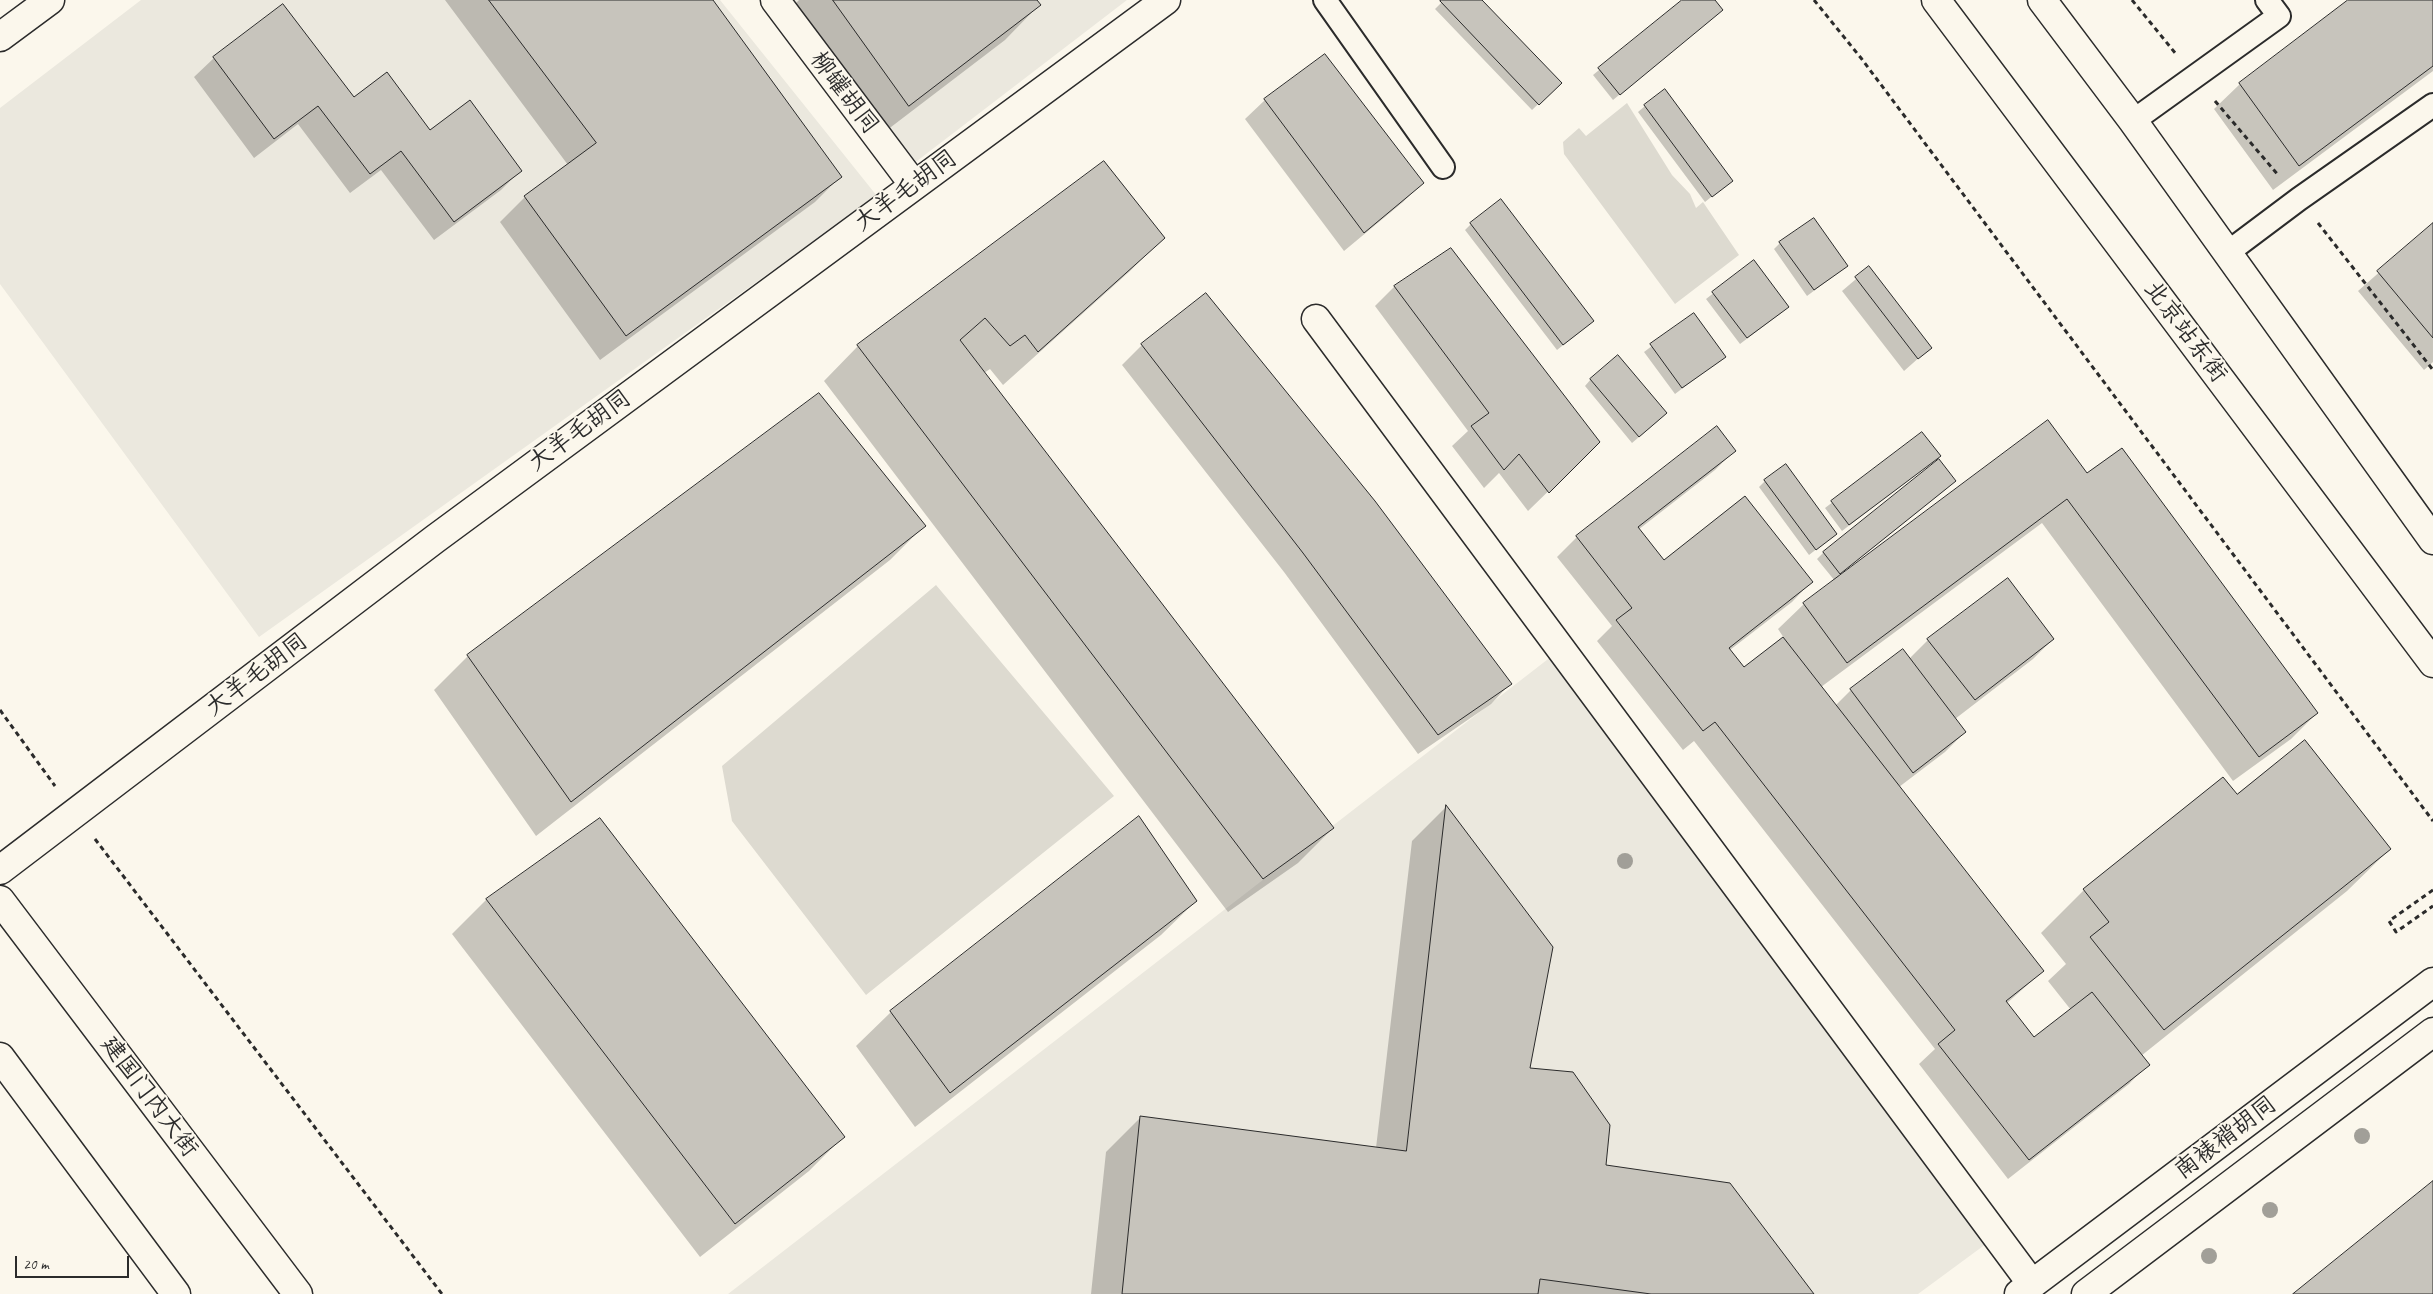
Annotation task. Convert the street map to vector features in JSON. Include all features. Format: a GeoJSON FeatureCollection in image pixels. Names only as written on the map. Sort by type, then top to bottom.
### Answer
{"type":"FeatureCollection","features":[{"type":"Feature","properties":{"kind":"main road"},"geometry":{"type":"LineString","coordinates":[[0,37],[50,0]]}},
{"type":"Feature","properties":{"kind":"main road","name":"柳罐胡同"},"geometry":{"type":"LineString","coordinates":[[775,0],[914,185]]}},
{"type":"Feature","properties":{"kind":"main road","name":"大羊毛胡同"},"geometry":{"type":"LineString","coordinates":[[0,870],[435,539],[1166,0]]}},
{"type":"Feature","properties":{"kind":"main road","name":"北京站东街"},"geometry":{"type":"LineString","coordinates":[[1936,0],[2433,663]]}},
{"type":"Feature","properties":{"kind":"main road"},"geometry":{"type":"LineString","coordinates":[[2042,0],[2133,122],[2433,540]]}},
{"type":"Feature","properties":{"kind":"main road"},"geometry":{"type":"LineString","coordinates":[[1316,319],[2026,1289]]}},
{"type":"Feature","properties":{"kind":"main road","name":"建国门内大街"},"geometry":{"type":"LineString","coordinates":[[0,900],[298,1294]]}},
{"type":"Feature","properties":{"kind":"main road","name":"南裱褙胡同"},"geometry":{"type":"LineString","coordinates":[[2026,1289],[2433,982]]}},
{"type":"Feature","properties":{"kind":"main road","name":"南裱褙胡同"},"geometry":{"type":"LineString","coordinates":[[2086,1294],[2433,1032]]}},
{"type":"Feature","properties":{"kind":"main road"},"geometry":{"type":"LineString","coordinates":[[0,1057],[176,1294]]}},
{"type":"Feature","properties":{"kind":"lane"},"geometry":{"type":"LineString","coordinates":[[1325,0],[1443,167]]}},
{"type":"Feature","properties":{"kind":"lane"},"geometry":{"type":"LineString","coordinates":[[2133,122],[2279,16],[2267,0]]}},
{"type":"Feature","properties":{"kind":"lane"},"geometry":{"type":"LineString","coordinates":[[2227,253],[2299,199],[2433,106]]}},
{"type":"Feature","properties":{"kind":"path"},"geometry":{"type":"LineString","coordinates":[[1814,0],[1873,74],[2433,821]]}},
{"type":"Feature","properties":{"kind":"path"},"geometry":{"type":"LineString","coordinates":[[0,710],[75,813],[442,1294]]}},
{"type":"Feature","properties":{"kind":"path"},"geometry":{"type":"LineString","coordinates":[[2433,890],[2388,921],[2396,932],[2433,906]]}},
{"type":"Feature","properties":{"kind":"shaded area"},"geometry":{"type":"Polygon","coordinates":[[[141,0],[720,0],[877,196],[259,637],[0,284],[0,108],[141,0]]]}},
{"type":"Feature","properties":{"kind":"shaded area"},"geometry":{"type":"Polygon","coordinates":[[[778,0],[1127,0],[913,164],[778,0]]]}},
{"type":"Feature","properties":{"kind":"shaded area"},"geometry":{"type":"Polygon","coordinates":[[[1627,103],[1672,175],[1690,194],[1696,208],[1703,202],[1739,255],[1675,304],[1564,154],[1563,142],[1579,128],[1586,136],[1627,103]]]}},
{"type":"Feature","properties":{"kind":"shaded area"},"geometry":{"type":"Polygon","coordinates":[[[936,585],[1114,796],[866,995],[732,821],[722,766],[936,585]]]}},
{"type":"Feature","properties":{"kind":"shaded area"},"geometry":{"type":"Polygon","coordinates":[[[1552,656],[1990,1241],[1918,1294],[728,1294],[1552,656]]]}},
{"type":"Feature","properties":{"kind":"building"},"geometry":{"type":"Polygon","coordinates":[[[489,0],[713,0],[842,177],[626,336],[524,196],[596,143],[489,0]]]}},
{"type":"Feature","properties":{"kind":"building"},"geometry":{"type":"Polygon","coordinates":[[[833,0],[1037,0],[1041,5],[909,106],[833,0]]]}},
{"type":"Feature","properties":{"kind":"building"},"geometry":{"type":"Polygon","coordinates":[[[1482,0],[1562,83],[1539,105],[1440,1],[1482,0]]]}},
{"type":"Feature","properties":{"kind":"building"},"geometry":{"type":"Polygon","coordinates":[[[1682,0],[1715,0],[1723,10],[1620,95],[1598,68],[1682,0]]]}},
{"type":"Feature","properties":{"kind":"building"},"geometry":{"type":"Polygon","coordinates":[[[2348,0],[2433,0],[2433,66],[2299,166],[2239,83],[2348,0]]]}},
{"type":"Feature","properties":{"kind":"building"},"geometry":{"type":"Polygon","coordinates":[[[283,4],[354,97],[387,72],[430,130],[470,100],[522,171],[454,222],[401,151],[370,174],[318,106],[274,139],[213,57],[283,4]]]}},
{"type":"Feature","properties":{"kind":"building"},"geometry":{"type":"Polygon","coordinates":[[[1325,54],[1424,183],[1364,233],[1264,99],[1325,54]]]}},
{"type":"Feature","properties":{"kind":"building"},"geometry":{"type":"Polygon","coordinates":[[[1665,89],[1733,181],[1712,197],[1644,105],[1665,89]]]}},
{"type":"Feature","properties":{"kind":"building"},"geometry":{"type":"Polygon","coordinates":[[[1104,161],[1165,238],[1038,352],[1025,335],[1010,346],[985,318],[960,340],[1334,828],[1263,879],[857,345],[1104,161]]]}},
{"type":"Feature","properties":{"kind":"building"},"geometry":{"type":"Polygon","coordinates":[[[1501,199],[1594,321],[1563,345],[1470,223],[1501,199]]]}},
{"type":"Feature","properties":{"kind":"building"},"geometry":{"type":"Polygon","coordinates":[[[1814,218],[1848,266],[1814,290],[1779,242],[1814,218]]]}},
{"type":"Feature","properties":{"kind":"building"},"geometry":{"type":"Polygon","coordinates":[[[2433,223],[2433,338],[2377,271],[2433,223]]]}},
{"type":"Feature","properties":{"kind":"building"},"geometry":{"type":"Polygon","coordinates":[[[1451,248],[1600,442],[1549,493],[1519,454],[1504,470],[1471,426],[1489,413],[1394,286],[1451,248]]]}},
{"type":"Feature","properties":{"kind":"building"},"geometry":{"type":"Polygon","coordinates":[[[1754,260],[1789,307],[1747,338],[1712,292],[1754,260]]]}},
{"type":"Feature","properties":{"kind":"building"},"geometry":{"type":"Polygon","coordinates":[[[1869,266],[1932,348],[1918,359],[1855,277],[1869,266]]]}},
{"type":"Feature","properties":{"kind":"building"},"geometry":{"type":"Polygon","coordinates":[[[1206,293],[1375,501],[1512,684],[1438,735],[1303,553],[1141,344],[1206,293]]]}},
{"type":"Feature","properties":{"kind":"building"},"geometry":{"type":"Polygon","coordinates":[[[1694,313],[1726,357],[1682,388],[1650,344],[1694,313]]]}},
{"type":"Feature","properties":{"kind":"building"},"geometry":{"type":"Polygon","coordinates":[[[1618,355],[1667,413],[1639,437],[1590,379],[1618,355]]]}},
{"type":"Feature","properties":{"kind":"building"},"geometry":{"type":"Polygon","coordinates":[[[819,393],[926,526],[571,802],[467,655],[819,393]]]}},
{"type":"Feature","properties":{"kind":"building"},"geometry":{"type":"Polygon","coordinates":[[[2048,420],[2087,473],[2122,448],[2318,713],[2259,757],[2067,499],[1847,663],[1803,603],[2048,420]]]}},
{"type":"Feature","properties":{"kind":"building"},"geometry":{"type":"Polygon","coordinates":[[[1717,426],[1736,451],[1638,527],[1664,560],[1745,496],[1813,582],[1729,648],[1744,667],[1783,637],[2044,971],[2006,1001],[2034,1037],[2092,992],[2150,1065],[2029,1160],[1938,1044],[1955,1030],[1715,722],[1703,731],[1616,620],[1632,608],[1576,536],[1717,426]]]}},
{"type":"Feature","properties":{"kind":"building"},"geometry":{"type":"Polygon","coordinates":[[[1922,432],[1941,456],[1849,525],[1831,501],[1922,432]]]}},
{"type":"Feature","properties":{"kind":"building"},"geometry":{"type":"Polygon","coordinates":[[[1939,459],[1956,481],[1840,574],[1823,552],[1939,459]]]}},
{"type":"Feature","properties":{"kind":"building"},"geometry":{"type":"Polygon","coordinates":[[[1786,464],[1837,534],[1816,550],[1764,480],[1786,464]]]}},
{"type":"Feature","properties":{"kind":"building"},"geometry":{"type":"Polygon","coordinates":[[[2008,578],[2054,639],[1975,700],[1927,639],[2008,578]]]}},
{"type":"Feature","properties":{"kind":"building"},"geometry":{"type":"Polygon","coordinates":[[[1903,649],[1966,732],[1913,773],[1850,689],[1903,649]]]}},
{"type":"Feature","properties":{"kind":"building"},"geometry":{"type":"Polygon","coordinates":[[[2305,740],[2391,849],[2164,1030],[2090,937],[2109,922],[2083,889],[2223,777],[2237,794],[2305,740]]]}},
{"type":"Feature","properties":{"kind":"building"},"geometry":{"type":"Polygon","coordinates":[[[1446,805],[1553,947],[1530,1068],[1573,1072],[1610,1125],[1606,1165],[1730,1183],[1814,1294],[1651,1294],[1540,1279],[1538,1294],[1122,1294],[1140,1116],[1406,1151],[1446,805]]]}},
{"type":"Feature","properties":{"kind":"building"},"geometry":{"type":"Polygon","coordinates":[[[1139,816],[1197,901],[950,1093],[890,1011],[1139,816]]]}},
{"type":"Feature","properties":{"kind":"building"},"geometry":{"type":"Polygon","coordinates":[[[600,818],[845,1137],[735,1224],[486,899],[600,818]]]}},
{"type":"Feature","properties":{"kind":"building"},"geometry":{"type":"Polygon","coordinates":[[[2433,1181],[2433,1294],[2293,1294],[2433,1181]]]}}]}
